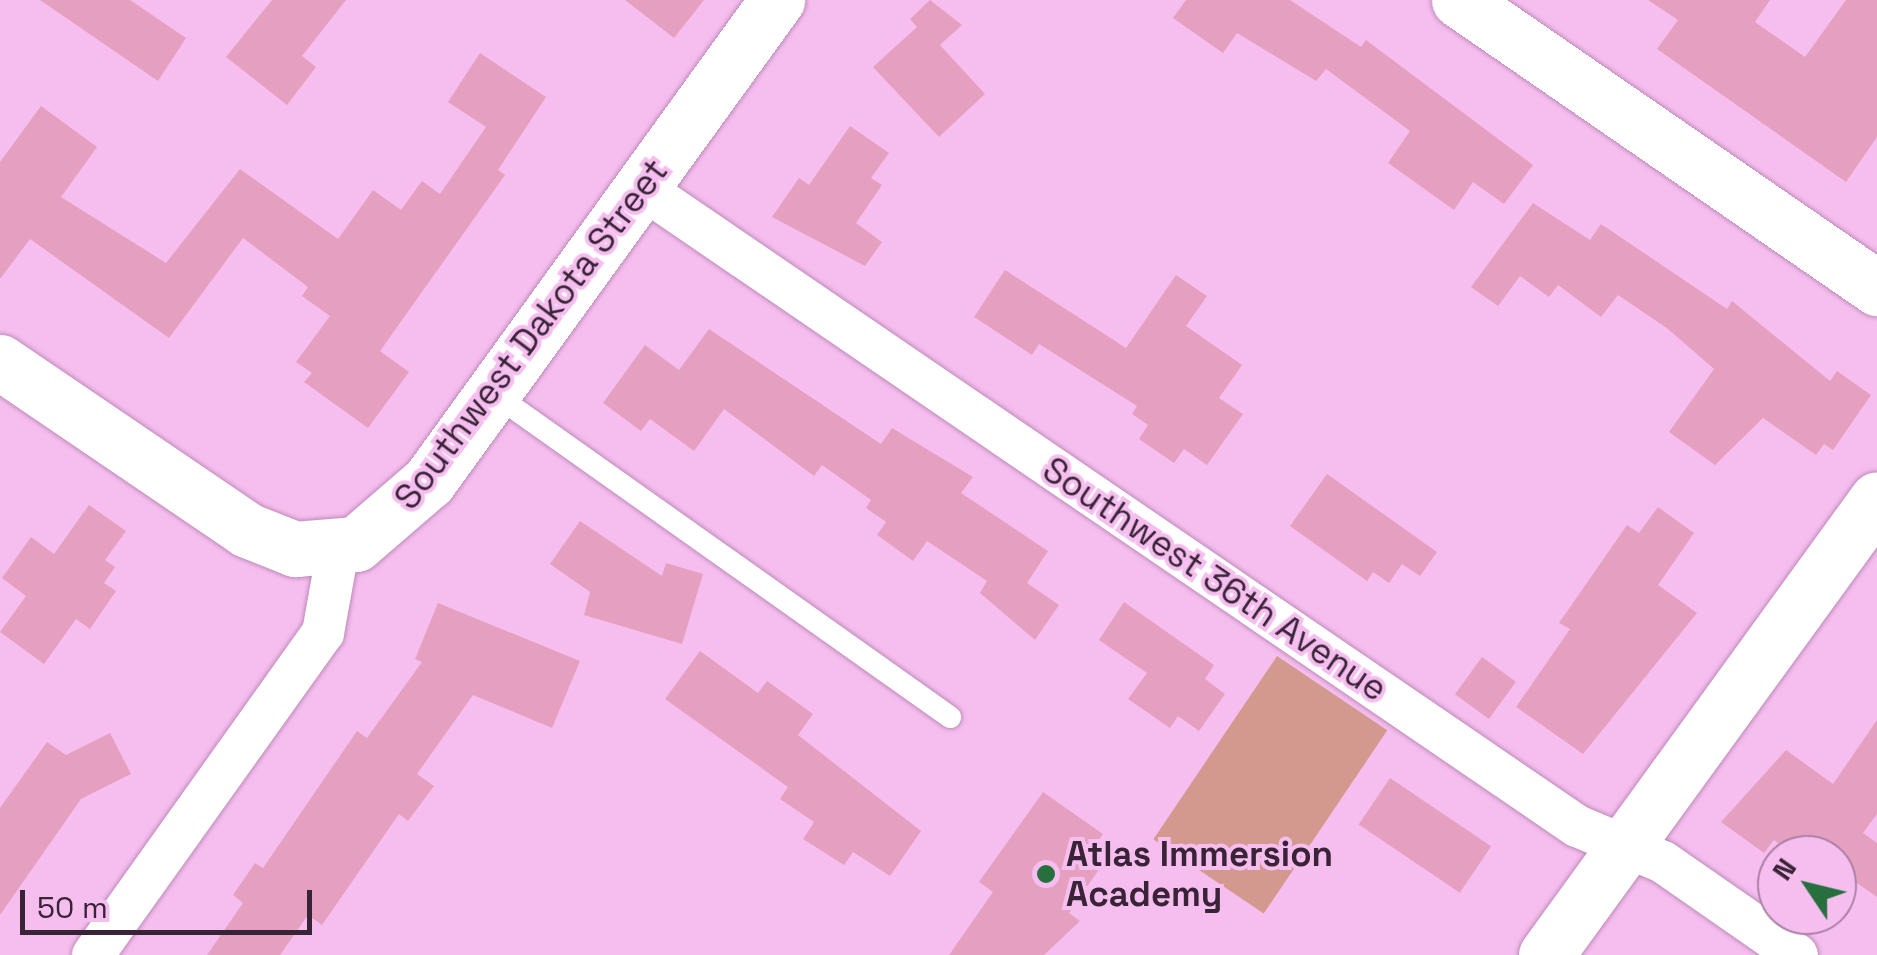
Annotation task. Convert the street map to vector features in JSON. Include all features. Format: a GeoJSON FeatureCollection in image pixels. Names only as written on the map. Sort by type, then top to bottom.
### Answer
{"type":"FeatureCollection","features":[{"type":"Feature","properties":{"kind":"street","name":"Southwest Dakota Street"},"geometry":{"type":"LineString","coordinates":[[338,550],[411,502],[494,394],[777,0]]}},
{"type":"Feature","properties":{"kind":"street"},"geometry":{"type":"LineString","coordinates":[[1459,0],[1877,288]]}},
{"type":"Feature","properties":{"kind":"street","name":"Southwest 36th Avenue"},"geometry":{"type":"LineString","coordinates":[[642,188],[1577,826],[1626,846],[1797,955]]}},
{"type":"Feature","properties":{"kind":"street"},"geometry":{"type":"LineString","coordinates":[[0,362],[247,530],[295,548],[338,550],[322,633],[93,955]]}},
{"type":"Feature","properties":{"kind":"street"},"geometry":{"type":"LineString","coordinates":[[1546,955],[1877,498]]}},
{"type":"Feature","properties":{"kind":"lane"},"geometry":{"type":"LineString","coordinates":[[494,394],[950,717]]}},
{"type":"Feature","properties":{"kind":"shaded area"},"geometry":{"type":"Polygon","coordinates":[[[1277,656],[1387,730],[1264,914],[1153,839],[1277,656]]]}},
{"type":"Feature","properties":{"kind":"building"},"geometry":{"type":"Polygon","coordinates":[[[40,0],[130,0],[186,38],[158,81],[40,0]]]}},
{"type":"Feature","properties":{"kind":"building"},"geometry":{"type":"Polygon","coordinates":[[[272,0],[346,0],[302,56],[316,67],[287,105],[226,57],[272,0]]]}},
{"type":"Feature","properties":{"kind":"building"},"geometry":{"type":"Polygon","coordinates":[[[625,0],[704,0],[674,38],[625,0]]]}},
{"type":"Feature","properties":{"kind":"building"},"geometry":{"type":"Polygon","coordinates":[[[930,0],[962,25],[940,45],[985,94],[939,137],[873,67],[917,27],[910,19],[930,0]]]}},
{"type":"Feature","properties":{"kind":"building"},"geometry":{"type":"Polygon","coordinates":[[[1186,0],[1290,0],[1361,47],[1366,40],[1533,165],[1504,204],[1473,182],[1454,210],[1388,163],[1410,131],[1326,69],[1316,81],[1237,33],[1223,53],[1173,18],[1186,0]]]}},
{"type":"Feature","properties":{"kind":"building"},"geometry":{"type":"Polygon","coordinates":[[[1648,0],[1770,0],[1755,22],[1805,57],[1846,0],[1877,0],[1877,137],[1846,182],[1657,49],[1678,20],[1648,0]]]}},
{"type":"Feature","properties":{"kind":"building"},"geometry":{"type":"Polygon","coordinates":[[[480,53],[546,97],[498,170],[505,175],[380,351],[409,372],[368,428],[304,382],[312,373],[296,362],[330,316],[302,296],[308,287],[243,238],[169,338],[30,239],[0,279],[0,162],[41,106],[97,147],[61,197],[166,263],[240,169],[338,239],[373,190],[401,210],[422,181],[440,194],[486,127],[448,102],[480,53]]]}},
{"type":"Feature","properties":{"kind":"building"},"geometry":{"type":"Polygon","coordinates":[[[850,126],[889,153],[871,178],[882,185],[856,223],[882,242],[865,266],[772,217],[799,178],[809,185],[850,126]]]}},
{"type":"Feature","properties":{"kind":"building"},"geometry":{"type":"Polygon","coordinates":[[[1533,203],[1590,240],[1601,224],[1727,309],[1732,301],[1830,381],[1837,371],[1871,395],[1833,450],[1824,444],[1816,455],[1763,418],[1715,465],[1669,432],[1714,369],[1668,329],[1618,295],[1601,317],[1558,285],[1549,297],[1520,276],[1498,306],[1471,287],[1533,203]]]}},
{"type":"Feature","properties":{"kind":"building"},"geometry":{"type":"Polygon","coordinates":[[[1005,270],[1126,348],[1176,275],[1207,296],[1186,326],[1242,365],[1219,398],[1243,414],[1207,465],[1184,449],[1174,463],[1139,439],[1148,425],[1132,414],[1137,406],[1039,344],[1032,355],[974,317],[1005,270]]]}},
{"type":"Feature","properties":{"kind":"building"},"geometry":{"type":"Polygon","coordinates":[[[709,329],[881,444],[892,428],[973,477],[961,493],[1048,551],[1027,583],[1059,605],[1035,640],[980,593],[987,581],[927,541],[913,561],[877,535],[886,522],[866,508],[871,500],[822,465],[814,476],[724,409],[694,451],[650,419],[641,431],[603,403],[645,345],[679,370],[709,329]]]}},
{"type":"Feature","properties":{"kind":"building"},"geometry":{"type":"Polygon","coordinates":[[[1327,474],[1437,552],[1420,576],[1402,564],[1389,583],[1373,572],[1367,581],[1290,526],[1327,474]]]}},
{"type":"Feature","properties":{"kind":"building"},"geometry":{"type":"Polygon","coordinates":[[[89,505],[126,531],[105,560],[115,567],[104,583],[116,591],[90,629],[76,619],[44,664],[0,632],[26,596],[2,578],[31,537],[54,554],[89,505]]]}},
{"type":"Feature","properties":{"kind":"building"},"geometry":{"type":"Polygon","coordinates":[[[1658,507],[1694,533],[1658,585],[1697,613],[1583,754],[1516,707],[1570,629],[1559,623],[1627,525],[1639,533],[1658,507]]]}},
{"type":"Feature","properties":{"kind":"building"},"geometry":{"type":"Polygon","coordinates":[[[580,521],[662,576],[666,563],[703,574],[682,644],[584,615],[590,592],[550,564],[580,521]]]}},
{"type":"Feature","properties":{"kind":"building"},"geometry":{"type":"Polygon","coordinates":[[[1124,602],[1214,665],[1205,679],[1225,694],[1199,731],[1178,716],[1170,728],[1128,699],[1147,673],[1099,640],[1124,602]]]}},
{"type":"Feature","properties":{"kind":"building"},"geometry":{"type":"Polygon","coordinates":[[[438,603],[580,661],[552,728],[473,695],[417,774],[434,786],[408,821],[399,814],[322,925],[308,915],[280,955],[207,955],[243,903],[233,895],[255,863],[263,868],[357,731],[367,738],[422,662],[415,659],[438,603]]]}},
{"type":"Feature","properties":{"kind":"building"},"geometry":{"type":"Polygon","coordinates":[[[700,651],[758,693],[767,681],[813,714],[798,735],[921,831],[890,876],[853,852],[844,865],[803,839],[814,822],[780,799],[788,787],[665,699],[700,651]]]}},
{"type":"Feature","properties":{"kind":"building"},"geometry":{"type":"Polygon","coordinates":[[[1482,657],[1516,682],[1489,719],[1455,694],[1482,657]]]}},
{"type":"Feature","properties":{"kind":"building"},"geometry":{"type":"Polygon","coordinates":[[[1877,720],[1877,814],[1863,833],[1877,843],[1877,897],[1857,883],[1857,835],[1757,835],[1757,848],[1721,822],[1786,750],[1833,784],[1877,720]]]}},
{"type":"Feature","properties":{"kind":"building"},"geometry":{"type":"Polygon","coordinates":[[[110,733],[131,774],[81,799],[0,915],[0,808],[47,742],[66,755],[110,733]]]}},
{"type":"Feature","properties":{"kind":"building"},"geometry":{"type":"Polygon","coordinates":[[[1390,778],[1491,846],[1460,893],[1359,824],[1390,778]]]}},
{"type":"Feature","properties":{"kind":"building"},"geometry":{"type":"Polygon","coordinates":[[[1043,792],[1103,834],[1088,856],[1102,865],[1069,913],[1080,921],[1044,955],[949,955],[993,892],[979,882],[1043,792]]]}},
{"type":"Feature","properties":{"kind":"place","name":"Atlas Immersion Academy"},"geometry":{"type":"Point","coordinates":[1046,874]}}]}
